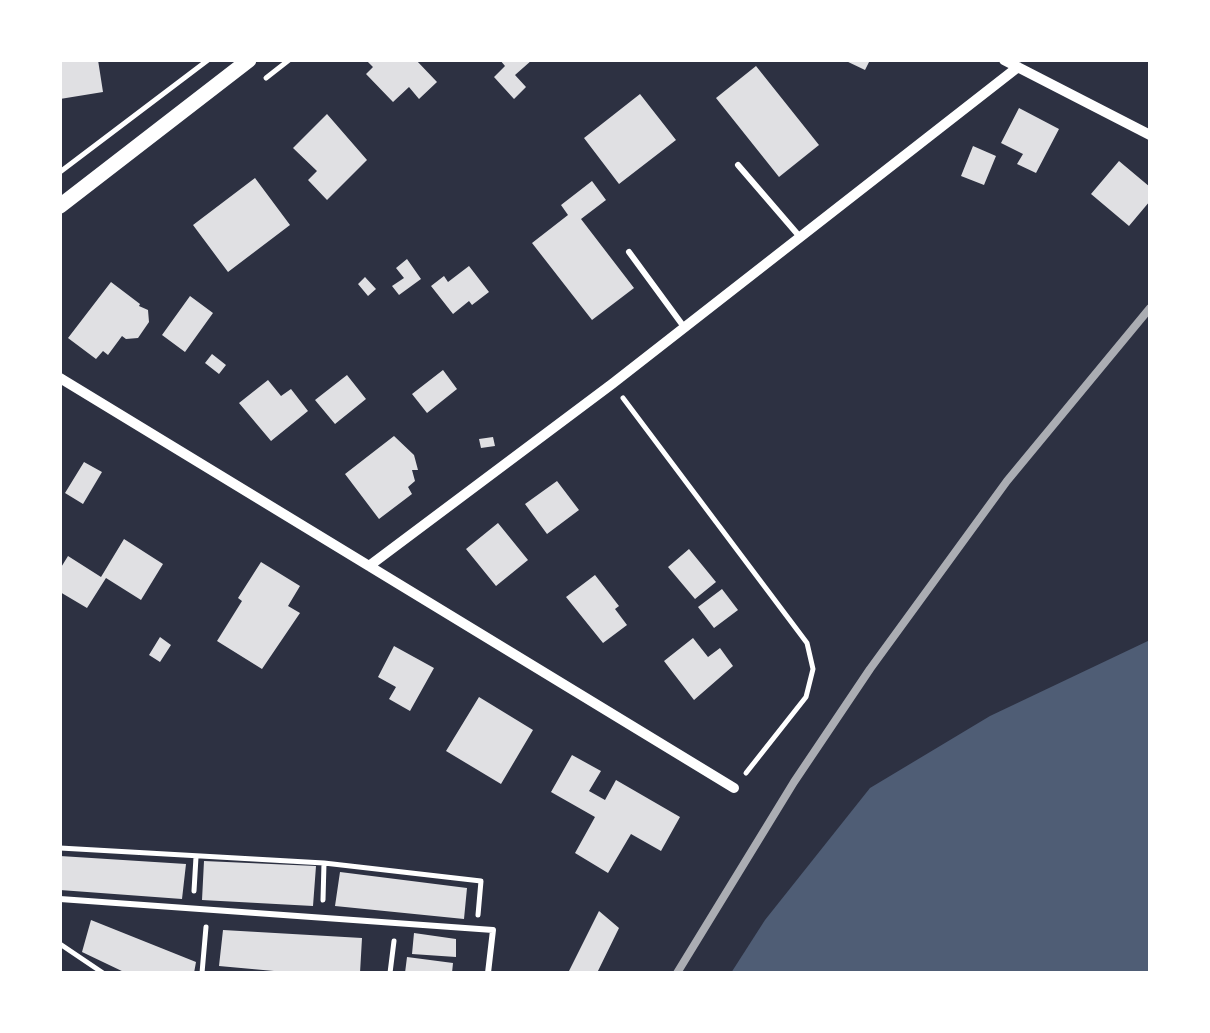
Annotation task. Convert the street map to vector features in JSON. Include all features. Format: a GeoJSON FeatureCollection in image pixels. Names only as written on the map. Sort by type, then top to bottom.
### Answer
{"type":"FeatureCollection","features":[{"type":"Feature","properties":{"kind":"street"},"geometry":{"type":"LineString","coordinates":[[1004,60],[1150,134]]}},
{"type":"Feature","properties":{"kind":"street"},"geometry":{"type":"LineString","coordinates":[[60,206],[241,62]]}},
{"type":"Feature","properties":{"kind":"street"},"geometry":{"type":"LineString","coordinates":[[369,566],[612,384],[1018,66]]}},
{"type":"Feature","properties":{"kind":"street"},"geometry":{"type":"LineString","coordinates":[[60,378],[734,788]]}},
{"type":"Feature","properties":{"kind":"lane"},"geometry":{"type":"LineString","coordinates":[[738,166],[800,237]]}},
{"type":"Feature","properties":{"kind":"lane"},"geometry":{"type":"LineString","coordinates":[[629,252],[684,327]]}},
{"type":"Feature","properties":{"kind":"lane"},"geometry":{"type":"LineString","coordinates":[[60,899],[493,930],[488,973]]}},
{"type":"Feature","properties":{"kind":"path"},"geometry":{"type":"LineString","coordinates":[[60,172],[208,60]]}},
{"type":"Feature","properties":{"kind":"path"},"geometry":{"type":"LineString","coordinates":[[612,384],[806,643],[812,670],[806,698],[734,788]]}},
{"type":"Feature","properties":{"kind":"path"},"geometry":{"type":"LineString","coordinates":[[60,848],[324,863],[482,881],[477,929]]}},
{"type":"Feature","properties":{"kind":"path"},"geometry":{"type":"LineString","coordinates":[[193,908],[196,857]]}},
{"type":"Feature","properties":{"kind":"path"},"geometry":{"type":"LineString","coordinates":[[322,918],[324,863]]}},
{"type":"Feature","properties":{"kind":"path"},"geometry":{"type":"LineString","coordinates":[[202,973],[207,910]]}},
{"type":"Feature","properties":{"kind":"path"},"geometry":{"type":"LineString","coordinates":[[390,973],[397,923]]}},
{"type":"Feature","properties":{"kind":"path"},"geometry":{"type":"LineString","coordinates":[[60,944],[102,973]]}},
{"type":"Feature","properties":{"kind":"water"},"geometry":{"type":"Polygon","coordinates":[[[1150,640],[1150,973],[731,973],[765,920],[870,788],[990,716],[1150,640]]]}},
{"type":"Feature","properties":{"kind":"building"},"geometry":{"type":"Polygon","coordinates":[[[60,60],[98,60],[103,92],[60,99],[60,60]]]}},
{"type":"Feature","properties":{"kind":"building"},"geometry":{"type":"Polygon","coordinates":[[[366,60],[416,60],[437,82],[419,99],[409,87],[393,102],[366,74],[373,67],[366,60]]]}},
{"type":"Feature","properties":{"kind":"building"},"geometry":{"type":"Polygon","coordinates":[[[500,60],[532,60],[515,75],[526,87],[514,99],[494,77],[505,66],[500,60]]]}},
{"type":"Feature","properties":{"kind":"building"},"geometry":{"type":"Polygon","coordinates":[[[844,60],[870,60],[865,70],[844,60]]]}},
{"type":"Feature","properties":{"kind":"building"},"geometry":{"type":"Polygon","coordinates":[[[756,66],[819,145],[779,177],[716,98],[756,66]]]}},
{"type":"Feature","properties":{"kind":"building"},"geometry":{"type":"Polygon","coordinates":[[[640,94],[676,140],[619,184],[584,138],[640,94]]]}},
{"type":"Feature","properties":{"kind":"building"},"geometry":{"type":"Polygon","coordinates":[[[1019,108],[1059,129],[1036,173],[1017,164],[1023,154],[1001,143],[1019,108]]]}},
{"type":"Feature","properties":{"kind":"building"},"geometry":{"type":"Polygon","coordinates":[[[327,114],[367,160],[327,200],[308,180],[317,171],[293,148],[327,114]]]}},
{"type":"Feature","properties":{"kind":"building"},"geometry":{"type":"Polygon","coordinates":[[[973,146],[996,156],[984,185],[961,176],[973,146]]]}},
{"type":"Feature","properties":{"kind":"building"},"geometry":{"type":"Polygon","coordinates":[[[1119,161],[1150,187],[1150,201],[1129,226],[1091,194],[1119,161]]]}},
{"type":"Feature","properties":{"kind":"building"},"geometry":{"type":"Polygon","coordinates":[[[255,178],[290,225],[228,272],[193,225],[255,178]]]}},
{"type":"Feature","properties":{"kind":"building"},"geometry":{"type":"Polygon","coordinates":[[[592,181],[606,200],[581,219],[634,288],[592,320],[532,243],[568,215],[561,205],[592,181]]]}},
{"type":"Feature","properties":{"kind":"building"},"geometry":{"type":"Polygon","coordinates":[[[407,259],[421,279],[399,295],[392,286],[404,278],[396,268],[407,259]]]}},
{"type":"Feature","properties":{"kind":"building"},"geometry":{"type":"Polygon","coordinates":[[[469,266],[489,292],[453,314],[431,286],[444,276],[448,282],[469,266]]]}},
{"type":"Feature","properties":{"kind":"building"},"geometry":{"type":"Polygon","coordinates":[[[365,277],[376,289],[368,296],[358,284],[365,277]]]}},
{"type":"Feature","properties":{"kind":"building"},"geometry":{"type":"Polygon","coordinates":[[[111,282],[148,310],[149,322],[138,338],[122,336],[108,355],[103,351],[96,359],[68,338],[111,282]]]}},
{"type":"Feature","properties":{"kind":"building"},"geometry":{"type":"Polygon","coordinates":[[[190,296],[213,313],[185,352],[162,335],[190,296]]]}},
{"type":"Feature","properties":{"kind":"building"},"geometry":{"type":"Polygon","coordinates":[[[212,354],[226,365],[219,374],[205,363],[212,354]]]}},
{"type":"Feature","properties":{"kind":"building"},"geometry":{"type":"Polygon","coordinates":[[[443,370],[457,389],[427,413],[412,394],[443,370]]]}},
{"type":"Feature","properties":{"kind":"building"},"geometry":{"type":"Polygon","coordinates":[[[347,375],[366,399],[335,424],[315,400],[347,375]]]}},
{"type":"Feature","properties":{"kind":"building"},"geometry":{"type":"Polygon","coordinates":[[[268,380],[281,396],[291,389],[308,411],[271,441],[239,403],[268,380]]]}},
{"type":"Feature","properties":{"kind":"building"},"geometry":{"type":"Polygon","coordinates":[[[394,436],[414,455],[418,470],[412,470],[415,481],[408,487],[412,494],[379,519],[345,474],[394,436]]]}},
{"type":"Feature","properties":{"kind":"building"},"geometry":{"type":"Polygon","coordinates":[[[493,437],[495,446],[481,448],[479,439],[493,437]]]}},
{"type":"Feature","properties":{"kind":"building"},"geometry":{"type":"Polygon","coordinates":[[[84,462],[102,472],[83,504],[65,493],[84,462]]]}},
{"type":"Feature","properties":{"kind":"building"},"geometry":{"type":"Polygon","coordinates":[[[557,481],[579,510],[547,534],[525,504],[557,481]]]}},
{"type":"Feature","properties":{"kind":"building"},"geometry":{"type":"Polygon","coordinates":[[[498,523],[528,560],[496,586],[466,549],[498,523]]]}},
{"type":"Feature","properties":{"kind":"building"},"geometry":{"type":"Polygon","coordinates":[[[124,539],[163,564],[141,600],[106,578],[87,608],[60,592],[60,569],[68,556],[101,577],[124,539]]]}},
{"type":"Feature","properties":{"kind":"building"},"geometry":{"type":"Polygon","coordinates":[[[689,549],[716,582],[695,599],[668,567],[689,549]]]}},
{"type":"Feature","properties":{"kind":"building"},"geometry":{"type":"Polygon","coordinates":[[[261,562],[300,586],[288,606],[300,613],[262,669],[217,641],[261,562]]]}},
{"type":"Feature","properties":{"kind":"building"},"geometry":{"type":"Polygon","coordinates":[[[595,575],[619,606],[615,609],[627,625],[603,643],[566,597],[595,575]]]}},
{"type":"Feature","properties":{"kind":"building"},"geometry":{"type":"Polygon","coordinates":[[[722,589],[738,610],[714,628],[698,607],[722,589]]]}},
{"type":"Feature","properties":{"kind":"building"},"geometry":{"type":"Polygon","coordinates":[[[160,637],[171,645],[160,662],[149,655],[160,637]]]}},
{"type":"Feature","properties":{"kind":"building"},"geometry":{"type":"Polygon","coordinates":[[[693,638],[708,657],[720,648],[733,666],[694,700],[664,661],[693,638]]]}},
{"type":"Feature","properties":{"kind":"building"},"geometry":{"type":"Polygon","coordinates":[[[394,646],[434,668],[410,711],[389,699],[396,687],[378,677],[394,646]]]}},
{"type":"Feature","properties":{"kind":"building"},"geometry":{"type":"Polygon","coordinates":[[[479,697],[533,730],[501,784],[446,751],[479,697]]]}},
{"type":"Feature","properties":{"kind":"building"},"geometry":{"type":"Polygon","coordinates":[[[572,755],[601,771],[589,791],[605,800],[616,780],[680,817],[661,851],[631,834],[608,873],[575,853],[595,817],[551,792],[572,755]]]}},
{"type":"Feature","properties":{"kind":"building"},"geometry":{"type":"Polygon","coordinates":[[[60,856],[186,864],[182,899],[60,890],[60,856]]]}},
{"type":"Feature","properties":{"kind":"building"},"geometry":{"type":"Polygon","coordinates":[[[204,861],[316,866],[313,906],[202,900],[204,861]]]}},
{"type":"Feature","properties":{"kind":"building"},"geometry":{"type":"Polygon","coordinates":[[[340,872],[467,888],[464,919],[335,906],[340,872]]]}},
{"type":"Feature","properties":{"kind":"building"},"geometry":{"type":"Polygon","coordinates":[[[599,911],[619,928],[597,973],[568,973],[599,911]]]}},
{"type":"Feature","properties":{"kind":"building"},"geometry":{"type":"Polygon","coordinates":[[[91,920],[196,962],[194,973],[126,973],[82,952],[91,920]]]}},
{"type":"Feature","properties":{"kind":"building"},"geometry":{"type":"Polygon","coordinates":[[[223,930],[362,938],[360,973],[296,973],[219,966],[223,930]]]}},
{"type":"Feature","properties":{"kind":"building"},"geometry":{"type":"Polygon","coordinates":[[[414,933],[456,939],[456,957],[412,954],[414,933]]]}},
{"type":"Feature","properties":{"kind":"building"},"geometry":{"type":"Polygon","coordinates":[[[407,957],[453,963],[452,973],[405,973],[407,957]]]}},
{"type":"Feature","properties":{"kind":"railway"},"geometry":{"type":"LineString","coordinates":[[677,973],[794,782],[870,669],[1007,481],[1150,308]]}}]}
